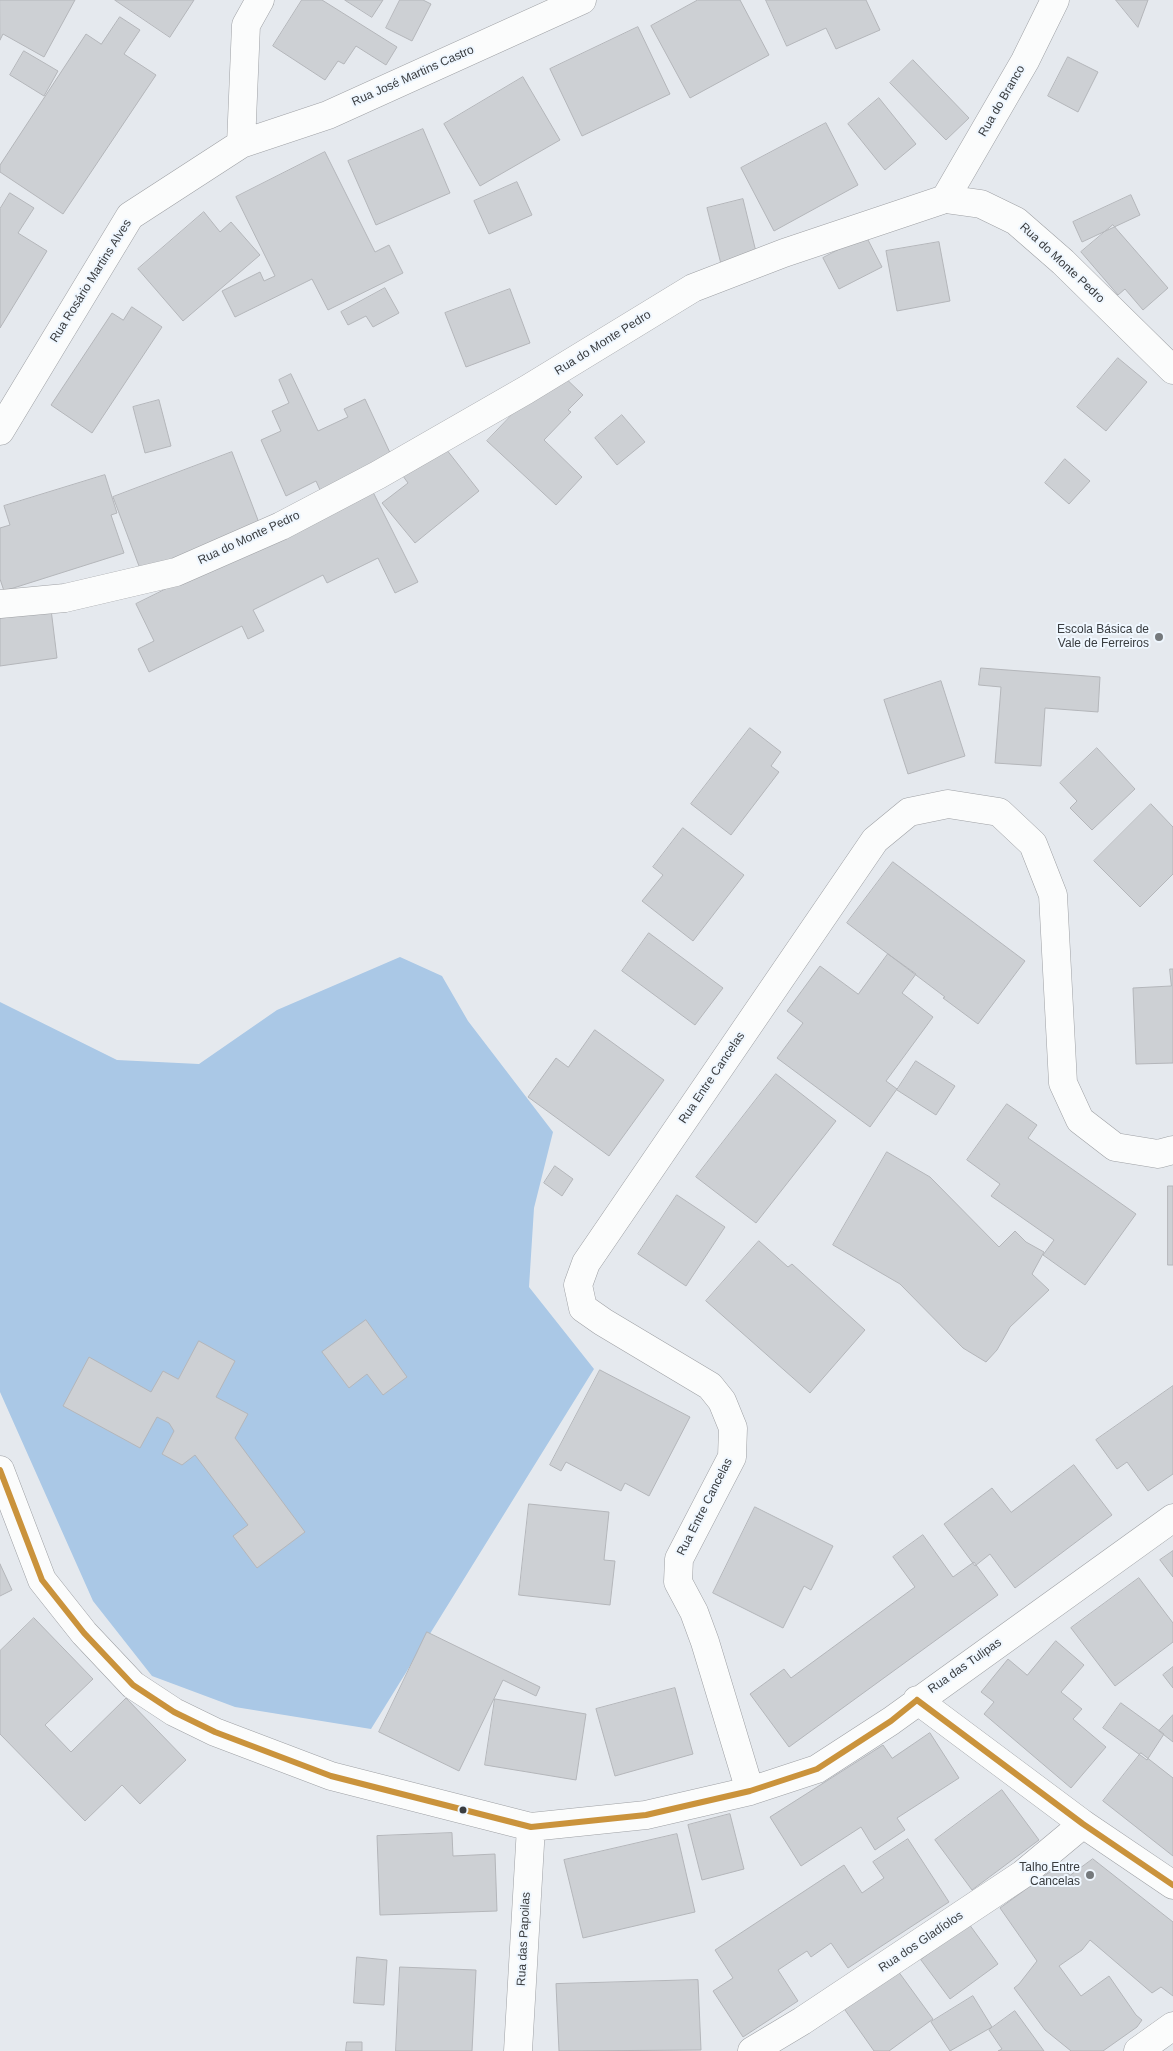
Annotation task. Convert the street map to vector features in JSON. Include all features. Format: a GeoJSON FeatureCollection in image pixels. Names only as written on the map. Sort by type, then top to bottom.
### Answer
{"type":"FeatureCollection","features":[{"type":"Feature","properties":{"kind":"street"},"geometry":{"type":"LineString","coordinates":[[241,144],[246,26],[260,0]]}},
{"type":"Feature","properties":{"kind":"street","name":"Rua José Martins Castro"},"geometry":{"type":"LineString","coordinates":[[241,144],[328,115],[582,0]]}},
{"type":"Feature","properties":{"kind":"street","name":"Rua do Branco"},"geometry":{"type":"LineString","coordinates":[[946,199],[1025,61],[1055,0]]}},
{"type":"Feature","properties":{"kind":"street","name":"Rua Rosário Martins Alves"},"geometry":{"type":"LineString","coordinates":[[0,430],[130,216],[241,144]]}},
{"type":"Feature","properties":{"kind":"street","name":"Rua do Monte Pedro"},"geometry":{"type":"LineString","coordinates":[[0,604],[65,598],[176,572],[281,526],[378,475],[526,390],[693,288],[784,253],[946,199],[981,204],[1016,220],[1063,262],[1173,370]]}},
{"type":"Feature","properties":{"kind":"street","name":"Rua Entre Cancelas"},"geometry":{"type":"LineString","coordinates":[[750,1791],[705,1642],[694,1612],[678,1582],[679,1559],[732,1457],[733,1428],[722,1401],[710,1386],[583,1308],[578,1285],[586,1263],[875,840],[909,812],[948,804],[999,812],[1033,844],[1053,895],[1063,1083],[1080,1120],[1115,1147],[1158,1154],[1173,1150]]}},
{"type":"Feature","properties":{"kind":"street","name":"Rua das Tulipas"},"geometry":{"type":"LineString","coordinates":[[0,1470],[42,1580],[84,1633],[133,1685],[174,1712],[215,1732],[331,1776],[531,1827],[646,1815],[750,1791],[817,1769],[891,1721],[917,1700],[1173,1518]]}},
{"type":"Feature","properties":{"kind":"street"},"geometry":{"type":"LineString","coordinates":[[917,1700],[1083,1824],[1173,1886]]}},
{"type":"Feature","properties":{"kind":"street","name":"Rua dos Gladíolos"},"geometry":{"type":"LineString","coordinates":[[752,2051],[802,2021],[1023,1874],[1083,1824]]}},
{"type":"Feature","properties":{"kind":"street","name":"Rua das Papoilas"},"geometry":{"type":"LineString","coordinates":[[518,2051],[531,1827]]}},
{"type":"Feature","properties":{"kind":"street"},"geometry":{"type":"LineString","coordinates":[[1138,2051],[1173,2026]]}},
{"type":"Feature","properties":{"kind":"shaded area"},"geometry":{"type":"Polygon","coordinates":[[[400,957],[442,976],[468,1021],[553,1132],[534,1208],[529,1287],[594,1369],[371,1729],[235,1707],[152,1676],[93,1601],[0,1392],[0,1002],[117,1060],[199,1064],[277,1010],[400,957]]]}},
{"type":"Feature","properties":{"kind":"building"},"geometry":{"type":"Polygon","coordinates":[[[0,0],[75,0],[44,57],[3,34],[0,40],[0,0]]]}},
{"type":"Feature","properties":{"kind":"building"},"geometry":{"type":"Polygon","coordinates":[[[115,0],[194,0],[170,37],[115,0]]]}},
{"type":"Feature","properties":{"kind":"building"},"geometry":{"type":"Polygon","coordinates":[[[302,0],[322,0],[397,47],[386,65],[356,46],[344,64],[338,61],[325,80],[273,46],[302,0]]]}},
{"type":"Feature","properties":{"kind":"building"},"geometry":{"type":"Polygon","coordinates":[[[345,0],[383,0],[372,17],[345,0]]]}},
{"type":"Feature","properties":{"kind":"building"},"geometry":{"type":"Polygon","coordinates":[[[400,0],[423,0],[431,4],[412,41],[386,28],[400,0]]]}},
{"type":"Feature","properties":{"kind":"building"},"geometry":{"type":"Polygon","coordinates":[[[698,0],[740,0],[769,55],[690,98],[651,26],[698,0]]]}},
{"type":"Feature","properties":{"kind":"building"},"geometry":{"type":"Polygon","coordinates":[[[766,0],[866,0],[880,30],[836,49],[826,28],[787,46],[766,0]]]}},
{"type":"Feature","properties":{"kind":"building"},"geometry":{"type":"Polygon","coordinates":[[[1116,0],[1148,0],[1138,27],[1116,0]]]}},
{"type":"Feature","properties":{"kind":"building"},"geometry":{"type":"Polygon","coordinates":[[[120,17],[140,30],[124,54],[156,75],[63,214],[0,172],[0,165],[86,34],[101,44],[120,17]]]}},
{"type":"Feature","properties":{"kind":"building"},"geometry":{"type":"Polygon","coordinates":[[[638,27],[670,94],[582,136],[550,69],[638,27]]]}},
{"type":"Feature","properties":{"kind":"building"},"geometry":{"type":"Polygon","coordinates":[[[24,51],[58,71],[44,96],[10,75],[24,51]]]}},
{"type":"Feature","properties":{"kind":"building"},"geometry":{"type":"Polygon","coordinates":[[[1068,57],[1098,72],[1078,112],[1048,96],[1068,57]]]}},
{"type":"Feature","properties":{"kind":"building"},"geometry":{"type":"Polygon","coordinates":[[[913,60],[969,118],[946,140],[890,83],[913,60]]]}},
{"type":"Feature","properties":{"kind":"building"},"geometry":{"type":"Polygon","coordinates":[[[523,77],[560,140],[480,186],[444,124],[523,77]]]}},
{"type":"Feature","properties":{"kind":"building"},"geometry":{"type":"Polygon","coordinates":[[[879,98],[916,144],[885,170],[848,124],[879,98]]]}},
{"type":"Feature","properties":{"kind":"building"},"geometry":{"type":"Polygon","coordinates":[[[826,123],[858,185],[774,231],[741,168],[826,123]]]}},
{"type":"Feature","properties":{"kind":"building"},"geometry":{"type":"Polygon","coordinates":[[[423,129],[450,193],[376,225],[348,161],[423,129]]]}},
{"type":"Feature","properties":{"kind":"building"},"geometry":{"type":"Polygon","coordinates":[[[325,152],[375,252],[389,245],[403,273],[328,310],[312,279],[235,317],[222,291],[260,272],[264,281],[275,276],[236,197],[325,152]]]}},
{"type":"Feature","properties":{"kind":"building"},"geometry":{"type":"Polygon","coordinates":[[[517,182],[532,215],[489,234],[474,201],[517,182]]]}},
{"type":"Feature","properties":{"kind":"building"},"geometry":{"type":"Polygon","coordinates":[[[10,193],[34,208],[18,233],[47,251],[0,328],[0,209],[10,193]]]}},
{"type":"Feature","properties":{"kind":"building"},"geometry":{"type":"Polygon","coordinates":[[[1131,195],[1140,215],[1082,242],[1073,222],[1131,195]]]}},
{"type":"Feature","properties":{"kind":"building"},"geometry":{"type":"Polygon","coordinates":[[[743,199],[757,256],[721,264],[707,208],[743,199]]]}},
{"type":"Feature","properties":{"kind":"building"},"geometry":{"type":"Polygon","coordinates":[[[204,212],[220,232],[231,222],[260,255],[183,321],[138,269],[204,212]]]}},
{"type":"Feature","properties":{"kind":"building"},"geometry":{"type":"Polygon","coordinates":[[[1113,225],[1168,288],[1143,310],[1125,289],[1118,295],[1081,252],[1113,225]]]}},
{"type":"Feature","properties":{"kind":"building"},"geometry":{"type":"Polygon","coordinates":[[[866,236],[882,267],[839,289],[823,258],[866,236]]]}},
{"type":"Feature","properties":{"kind":"building"},"geometry":{"type":"Polygon","coordinates":[[[939,242],[950,301],[897,311],[886,251],[939,242]]]}},
{"type":"Feature","properties":{"kind":"building"},"geometry":{"type":"Polygon","coordinates":[[[385,288],[399,313],[373,327],[366,316],[348,325],[341,312],[385,288]]]}},
{"type":"Feature","properties":{"kind":"building"},"geometry":{"type":"Polygon","coordinates":[[[510,289],[530,343],[466,367],[445,313],[510,289]]]}},
{"type":"Feature","properties":{"kind":"building"},"geometry":{"type":"Polygon","coordinates":[[[132,307],[162,327],[92,433],[51,405],[112,313],[123,320],[132,307]]]}},
{"type":"Feature","properties":{"kind":"building"},"geometry":{"type":"Polygon","coordinates":[[[1118,358],[1147,382],[1106,431],[1077,407],[1118,358]]]}},
{"type":"Feature","properties":{"kind":"building"},"geometry":{"type":"Polygon","coordinates":[[[556,369],[583,395],[568,410],[571,412],[544,440],[582,477],[556,505],[487,441],[556,369]]]}},
{"type":"Feature","properties":{"kind":"building"},"geometry":{"type":"Polygon","coordinates":[[[291,374],[318,431],[348,417],[344,409],[365,399],[392,457],[320,490],[316,481],[286,496],[261,440],[281,431],[272,411],[289,403],[279,380],[291,374]]]}},
{"type":"Feature","properties":{"kind":"building"},"geometry":{"type":"Polygon","coordinates":[[[159,400],[171,446],[145,453],[133,407],[159,400]]]}},
{"type":"Feature","properties":{"kind":"building"},"geometry":{"type":"Polygon","coordinates":[[[622,415],[645,442],[617,465],[595,438],[622,415]]]}},
{"type":"Feature","properties":{"kind":"building"},"geometry":{"type":"Polygon","coordinates":[[[439,440],[479,491],[415,543],[382,503],[408,483],[400,472],[439,440]]]}},
{"type":"Feature","properties":{"kind":"building"},"geometry":{"type":"Polygon","coordinates":[[[232,452],[261,528],[142,574],[113,497],[232,452]]]}},
{"type":"Feature","properties":{"kind":"building"},"geometry":{"type":"Polygon","coordinates":[[[1065,459],[1090,481],[1069,504],[1045,483],[1065,459]]]}},
{"type":"Feature","properties":{"kind":"building"},"geometry":{"type":"Polygon","coordinates":[[[105,475],[117,513],[111,515],[124,553],[4,591],[0,579],[0,528],[10,525],[4,506],[105,475]]]}},
{"type":"Feature","properties":{"kind":"building"},"geometry":{"type":"Polygon","coordinates":[[[371,488],[418,582],[395,593],[378,558],[327,583],[323,575],[253,610],[264,631],[248,639],[242,626],[149,672],[138,649],[154,641],[136,604],[371,488]]]}},
{"type":"Feature","properties":{"kind":"building"},"geometry":{"type":"Polygon","coordinates":[[[50,601],[57,658],[0,666],[0,608],[50,601]]]}},
{"type":"Feature","properties":{"kind":"building"},"geometry":{"type":"Polygon","coordinates":[[[981,668],[1100,677],[1098,712],[1045,708],[1041,766],[995,763],[1001,687],[979,685],[981,668]]]}},
{"type":"Feature","properties":{"kind":"building"},"geometry":{"type":"Polygon","coordinates":[[[941,681],[965,756],[908,774],[884,700],[941,681]]]}},
{"type":"Feature","properties":{"kind":"building"},"geometry":{"type":"Polygon","coordinates":[[[750,728],[781,752],[771,766],[779,772],[731,835],[691,804],[750,728]]]}},
{"type":"Feature","properties":{"kind":"building"},"geometry":{"type":"Polygon","coordinates":[[[1097,748],[1135,789],[1092,830],[1070,808],[1077,801],[1060,783],[1097,748]]]}},
{"type":"Feature","properties":{"kind":"building"},"geometry":{"type":"Polygon","coordinates":[[[1151,804],[1173,827],[1173,874],[1140,907],[1094,861],[1151,804]]]}},
{"type":"Feature","properties":{"kind":"building"},"geometry":{"type":"Polygon","coordinates":[[[683,828],[744,875],[693,941],[642,901],[663,875],[653,867],[683,828]]]}},
{"type":"Feature","properties":{"kind":"building"},"geometry":{"type":"Polygon","coordinates":[[[893,862],[1025,961],[978,1024],[847,923],[893,862]]]}},
{"type":"Feature","properties":{"kind":"building"},"geometry":{"type":"Polygon","coordinates":[[[649,933],[723,988],[695,1025],[622,971],[649,933]]]}},
{"type":"Feature","properties":{"kind":"building"},"geometry":{"type":"Polygon","coordinates":[[[888,954],[916,974],[902,993],[933,1017],[886,1081],[897,1089],[870,1127],[777,1058],[803,1023],[787,1011],[820,966],[858,994],[888,954]]]}},
{"type":"Feature","properties":{"kind":"building"},"geometry":{"type":"Polygon","coordinates":[[[1170,969],[1173,969],[1173,1063],[1136,1064],[1133,988],[1171,986],[1170,969]]]}},
{"type":"Feature","properties":{"kind":"building"},"geometry":{"type":"Polygon","coordinates":[[[595,1030],[664,1080],[609,1156],[528,1097],[556,1058],[568,1067],[595,1030]]]}},
{"type":"Feature","properties":{"kind":"building"},"geometry":{"type":"Polygon","coordinates":[[[916,1061],[955,1086],[936,1115],[897,1090],[916,1061]]]}},
{"type":"Feature","properties":{"kind":"building"},"geometry":{"type":"Polygon","coordinates":[[[776,1074],[836,1121],[756,1223],[696,1177],[776,1074]]]}},
{"type":"Feature","properties":{"kind":"building"},"geometry":{"type":"Polygon","coordinates":[[[1007,1104],[1037,1125],[1028,1138],[1136,1214],[1085,1285],[1043,1255],[1054,1240],[991,1196],[1000,1184],[967,1160],[1007,1104]]]}},
{"type":"Feature","properties":{"kind":"building"},"geometry":{"type":"Polygon","coordinates":[[[887,1152],[930,1177],[999,1247],[1015,1231],[1026,1242],[1044,1252],[1032,1274],[1049,1290],[1010,1327],[997,1350],[986,1362],[963,1348],[900,1284],[833,1245],[887,1152]]]}},
{"type":"Feature","properties":{"kind":"building"},"geometry":{"type":"Polygon","coordinates":[[[555,1166],[573,1179],[562,1196],[544,1183],[555,1166]]]}},
{"type":"Feature","properties":{"kind":"building"},"geometry":{"type":"Polygon","coordinates":[[[1168,1186],[1173,1186],[1173,1265],[1168,1265],[1168,1186]]]}},
{"type":"Feature","properties":{"kind":"building"},"geometry":{"type":"Polygon","coordinates":[[[677,1195],[725,1227],[686,1286],[638,1254],[677,1195]]]}},
{"type":"Feature","properties":{"kind":"building"},"geometry":{"type":"Polygon","coordinates":[[[759,1241],[788,1267],[792,1264],[865,1330],[810,1393],[706,1301],[759,1241]]]}},
{"type":"Feature","properties":{"kind":"building"},"geometry":{"type":"Polygon","coordinates":[[[366,1320],[407,1377],[383,1395],[367,1374],[349,1388],[322,1352],[366,1320]]]}},
{"type":"Feature","properties":{"kind":"building"},"geometry":{"type":"Polygon","coordinates":[[[199,1341],[235,1361],[216,1397],[248,1414],[235,1438],[305,1532],[257,1568],[233,1536],[248,1525],[195,1455],[182,1465],[162,1454],[174,1431],[169,1423],[157,1417],[140,1448],[63,1406],[89,1357],[151,1392],[163,1371],[178,1379],[199,1341]]]}},
{"type":"Feature","properties":{"kind":"building"},"geometry":{"type":"Polygon","coordinates":[[[600,1370],[690,1417],[649,1496],[625,1483],[621,1491],[566,1462],[561,1471],[550,1465],[600,1370]]]}},
{"type":"Feature","properties":{"kind":"building"},"geometry":{"type":"Polygon","coordinates":[[[1173,1386],[1173,1474],[1148,1491],[1127,1462],[1117,1469],[1096,1440],[1173,1386]]]}},
{"type":"Feature","properties":{"kind":"building"},"geometry":{"type":"Polygon","coordinates":[[[1074,1465],[1112,1515],[1015,1588],[990,1554],[975,1566],[944,1524],[992,1488],[1011,1512],[1074,1465]]]}},
{"type":"Feature","properties":{"kind":"building"},"geometry":{"type":"Polygon","coordinates":[[[529,1504],[609,1512],[604,1560],[615,1561],[610,1605],[519,1595],[529,1504]]]}},
{"type":"Feature","properties":{"kind":"building"},"geometry":{"type":"Polygon","coordinates":[[[755,1507],[833,1546],[811,1590],[804,1586],[783,1628],[713,1593],[755,1507]]]}},
{"type":"Feature","properties":{"kind":"building"},"geometry":{"type":"Polygon","coordinates":[[[923,1535],[953,1577],[974,1562],[998,1595],[789,1747],[750,1694],[784,1669],[791,1678],[915,1587],[893,1557],[923,1535]]]}},
{"type":"Feature","properties":{"kind":"building"},"geometry":{"type":"Polygon","coordinates":[[[1173,1551],[1173,1577],[1160,1560],[1173,1551]]]}},
{"type":"Feature","properties":{"kind":"building"},"geometry":{"type":"Polygon","coordinates":[[[0,1564],[12,1590],[0,1596],[0,1564]]]}},
{"type":"Feature","properties":{"kind":"building"},"geometry":{"type":"Polygon","coordinates":[[[1139,1578],[1173,1623],[1173,1642],[1115,1686],[1071,1628],[1139,1578]]]}},
{"type":"Feature","properties":{"kind":"building"},"geometry":{"type":"Polygon","coordinates":[[[34,1618],[93,1679],[45,1725],[71,1752],[126,1698],[186,1760],[140,1804],[122,1785],[85,1821],[0,1734],[0,1651],[34,1618]]]}},
{"type":"Feature","properties":{"kind":"building"},"geometry":{"type":"Polygon","coordinates":[[[427,1632],[540,1687],[536,1696],[503,1680],[459,1771],[379,1732],[427,1632]]]}},
{"type":"Feature","properties":{"kind":"building"},"geometry":{"type":"Polygon","coordinates":[[[1056,1641],[1084,1665],[1061,1692],[1082,1709],[1073,1719],[1106,1747],[1071,1788],[984,1714],[994,1702],[981,1692],[1008,1659],[1027,1675],[1056,1641]]]}},
{"type":"Feature","properties":{"kind":"building"},"geometry":{"type":"Polygon","coordinates":[[[1173,1667],[1173,1688],[1163,1675],[1173,1667]]]}},
{"type":"Feature","properties":{"kind":"building"},"geometry":{"type":"Polygon","coordinates":[[[675,1688],[693,1754],[615,1776],[596,1709],[675,1688]]]}},
{"type":"Feature","properties":{"kind":"building"},"geometry":{"type":"Polygon","coordinates":[[[495,1699],[586,1714],[576,1780],[485,1765],[495,1699]]]}},
{"type":"Feature","properties":{"kind":"building"},"geometry":{"type":"Polygon","coordinates":[[[1121,1703],[1164,1734],[1147,1760],[1103,1728],[1121,1703]]]}},
{"type":"Feature","properties":{"kind":"building"},"geometry":{"type":"Polygon","coordinates":[[[1173,1715],[1173,1742],[1159,1731],[1173,1715]]]}},
{"type":"Feature","properties":{"kind":"building"},"geometry":{"type":"Polygon","coordinates":[[[930,1733],[959,1778],[897,1818],[905,1830],[875,1850],[861,1827],[801,1866],[770,1817],[883,1745],[892,1758],[930,1733]]]}},
{"type":"Feature","properties":{"kind":"building"},"geometry":{"type":"Polygon","coordinates":[[[1141,1753],[1173,1778],[1173,1856],[1103,1801],[1141,1753]]]}},
{"type":"Feature","properties":{"kind":"building"},"geometry":{"type":"Polygon","coordinates":[[[1002,1790],[1039,1840],[972,1890],[935,1840],[1002,1790]]]}},
{"type":"Feature","properties":{"kind":"building"},"geometry":{"type":"Polygon","coordinates":[[[730,1814],[744,1869],[702,1880],[688,1825],[730,1814]]]}},
{"type":"Feature","properties":{"kind":"building"},"geometry":{"type":"Polygon","coordinates":[[[452,1833],[453,1856],[495,1854],[497,1911],[380,1915],[377,1836],[452,1833]]]}},
{"type":"Feature","properties":{"kind":"building"},"geometry":{"type":"Polygon","coordinates":[[[677,1834],[695,1912],[583,1938],[564,1860],[677,1834]]]}},
{"type":"Feature","properties":{"kind":"building"},"geometry":{"type":"Polygon","coordinates":[[[908,1839],[949,1902],[848,1968],[831,1943],[811,1957],[807,1951],[778,1970],[798,2001],[743,2037],[713,1991],[733,1978],[715,1950],[844,1865],[862,1893],[884,1878],[873,1862],[908,1839]]]}},
{"type":"Feature","properties":{"kind":"building"},"geometry":{"type":"Polygon","coordinates":[[[1093,1859],[1173,1922],[1173,1996],[1161,1987],[1152,1993],[1090,1940],[1082,1950],[1059,1966],[1081,1996],[1109,1976],[1136,2015],[1142,2020],[1137,2027],[1103,2051],[1071,2051],[1045,2030],[1014,1988],[1037,1961],[1000,1908],[1058,1866],[1070,1875],[1093,1859]]]}},
{"type":"Feature","properties":{"kind":"building"},"geometry":{"type":"Polygon","coordinates":[[[969,1924],[998,1964],[950,1999],[921,1960],[969,1924]]]}},
{"type":"Feature","properties":{"kind":"building"},"geometry":{"type":"Polygon","coordinates":[[[357,1957],[387,1960],[384,2005],[354,2003],[357,1957]]]}},
{"type":"Feature","properties":{"kind":"building"},"geometry":{"type":"Polygon","coordinates":[[[400,1967],[476,1970],[472,2051],[396,2051],[400,1967]]]}},
{"type":"Feature","properties":{"kind":"building"},"geometry":{"type":"Polygon","coordinates":[[[898,1971],[933,2019],[889,2051],[874,2051],[845,2010],[898,1971]]]}},
{"type":"Feature","properties":{"kind":"building"},"geometry":{"type":"Polygon","coordinates":[[[698,1980],[701,2050],[559,2051],[556,1984],[698,1980]]]}},
{"type":"Feature","properties":{"kind":"building"},"geometry":{"type":"Polygon","coordinates":[[[973,1996],[992,2027],[950,2051],[931,2022],[973,1996]]]}},
{"type":"Feature","properties":{"kind":"building"},"geometry":{"type":"Polygon","coordinates":[[[1015,2011],[1044,2051],[998,2051],[1002,2049],[989,2030],[1015,2011]]]}},
{"type":"Feature","properties":{"kind":"building"},"geometry":{"type":"Polygon","coordinates":[[[347,2042],[362,2042],[362,2051],[346,2051],[347,2042]]]}},
{"type":"Feature","properties":{"kind":"transit line"},"geometry":{"type":"LineString","coordinates":[[0,1470],[42,1580],[84,1633],[133,1685],[174,1712],[215,1732],[331,1776],[531,1827],[646,1815],[750,1791],[817,1769],[891,1721],[917,1700]]}},
{"type":"Feature","properties":{"kind":"transit line"},"geometry":{"type":"LineString","coordinates":[[917,1700],[1083,1824],[1173,1885]]}},
{"type":"Feature","properties":{"kind":"place","name":"Escola Básica de Vale de Ferreiros"},"geometry":{"type":"Point","coordinates":[1159,637]}},
{"type":"Feature","properties":{"kind":"place","name":"Talho Entre Cancelas"},"geometry":{"type":"Point","coordinates":[1090,1875]}}]}
